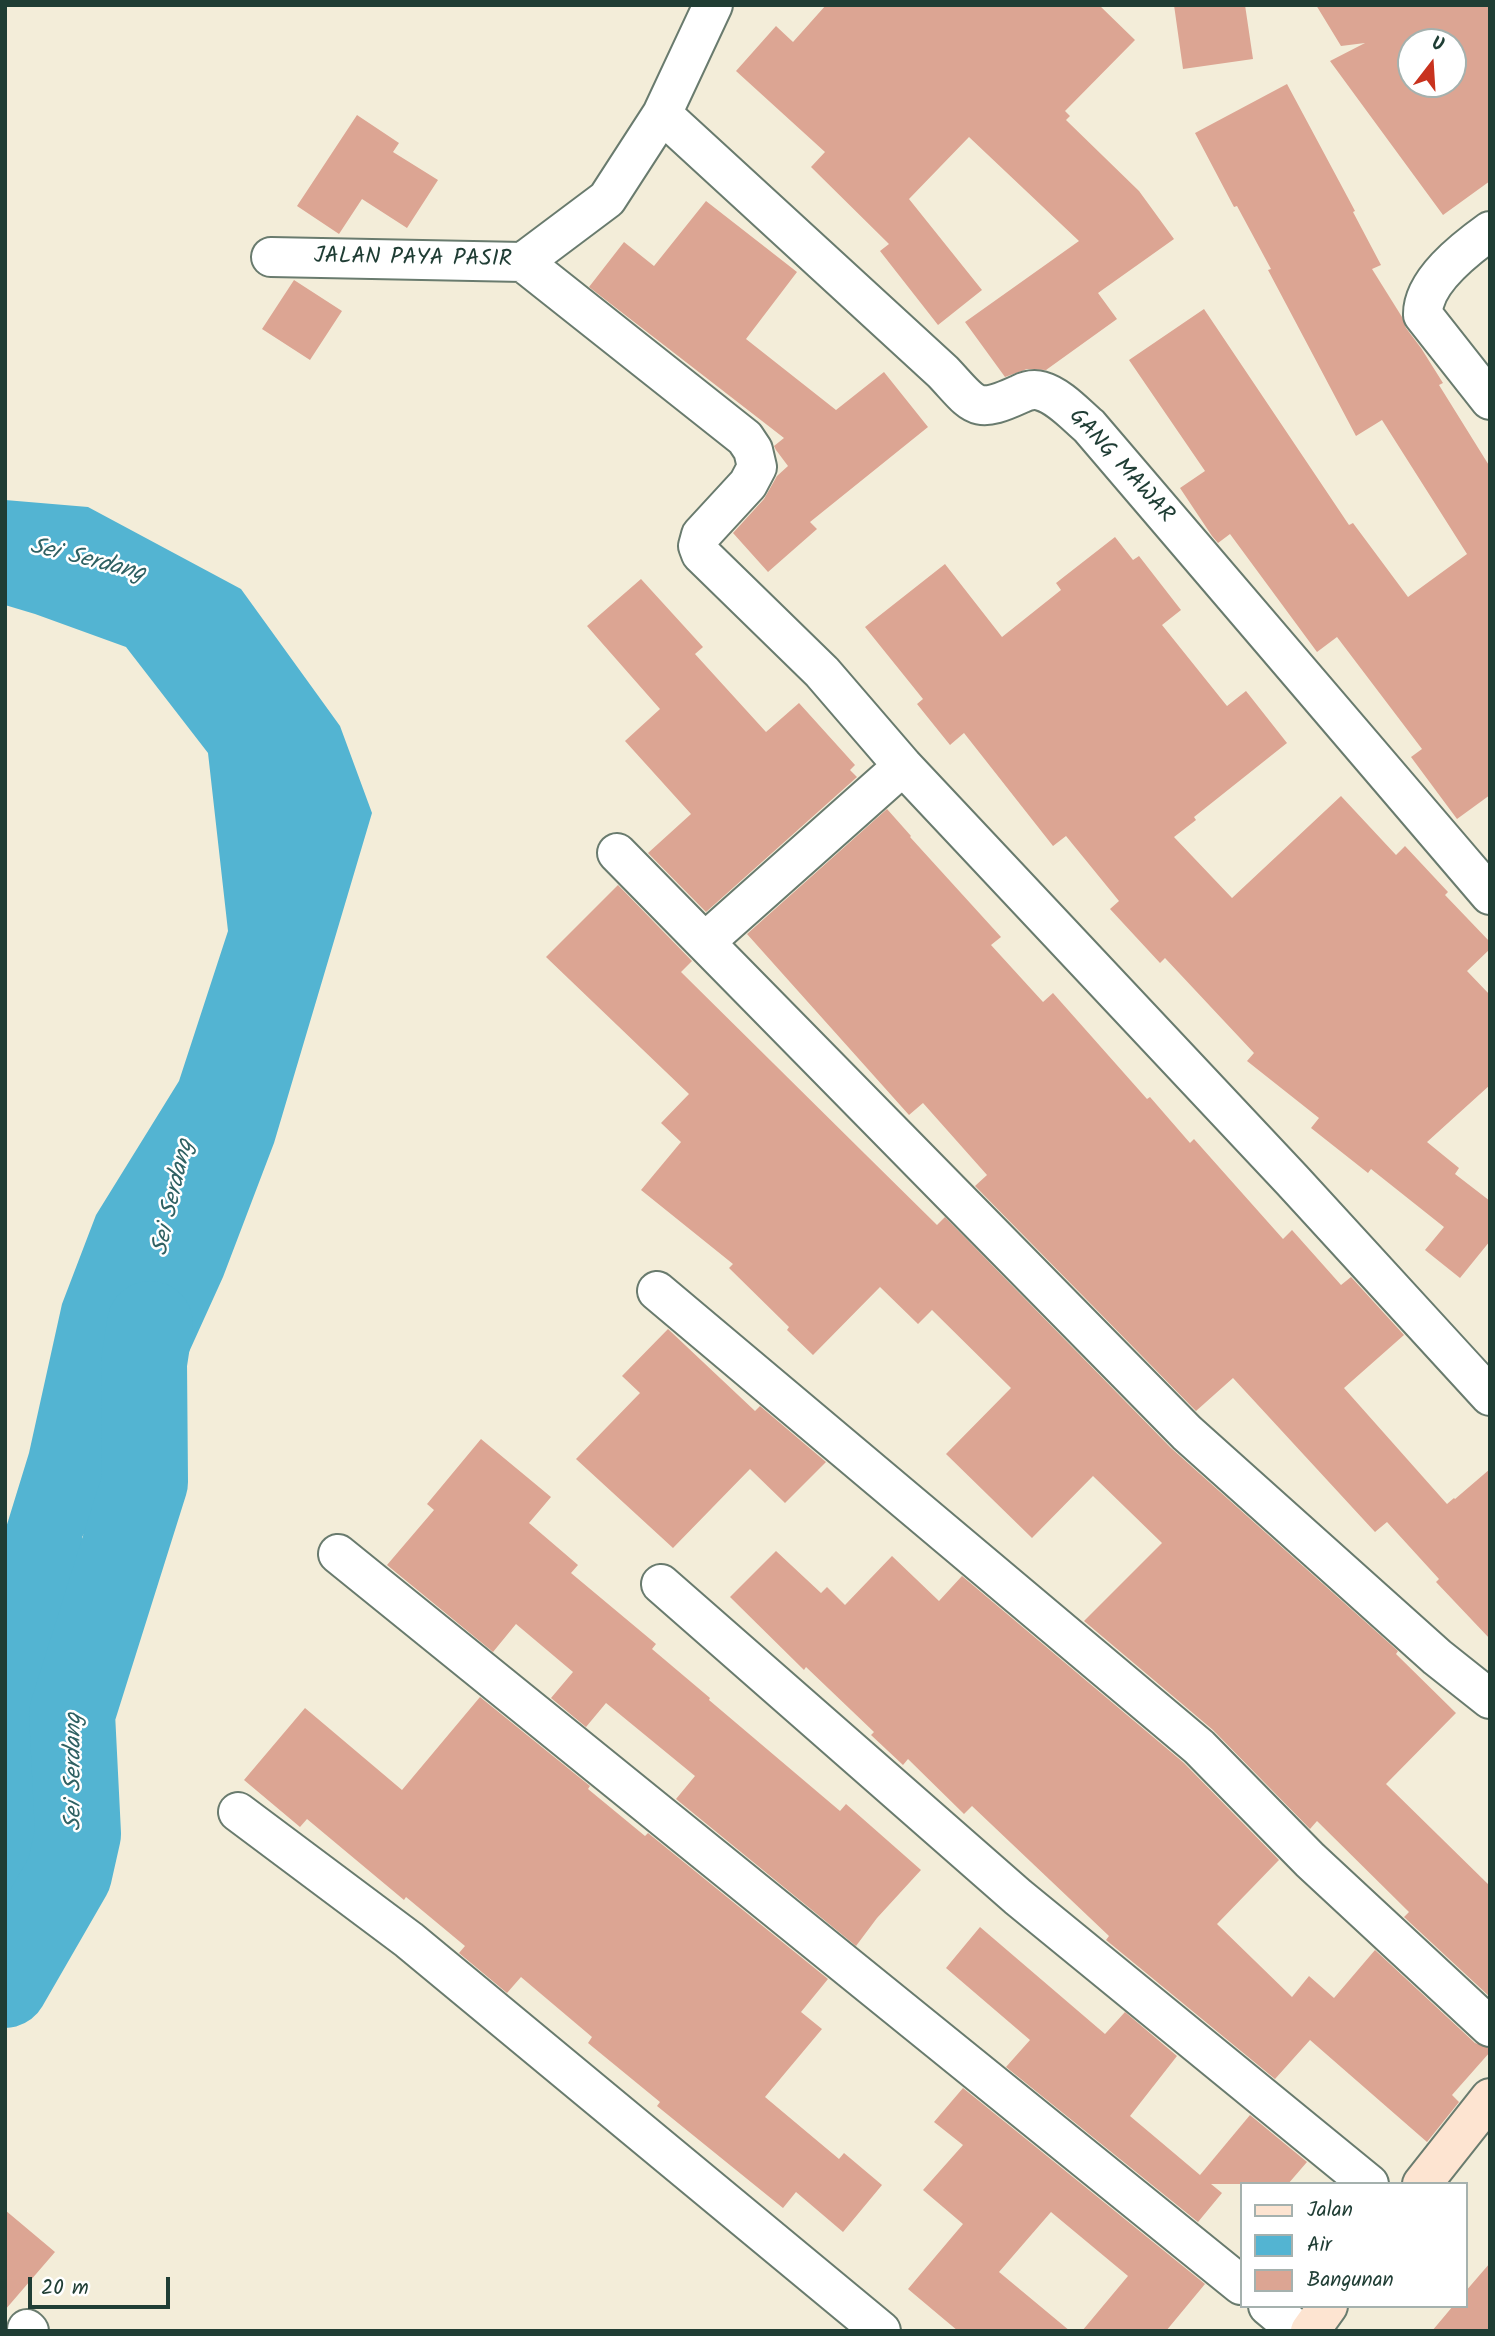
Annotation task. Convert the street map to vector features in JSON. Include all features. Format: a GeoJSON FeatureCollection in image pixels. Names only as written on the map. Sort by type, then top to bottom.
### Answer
{"type":"FeatureCollection","features":[{"type":"Feature","properties":{"kind":"street","name":"JALAN PAYA PASIR"},"geometry":{"type":"LineString","coordinates":[[271,257],[523,262],[607,199],[662,114],[713,5]]}},
{"type":"Feature","properties":{"kind":"street","name":"GANG MAWAR"},"geometry":{"type":"LineString","coordinates":[[662,114],[976,404],[990,406],[1024,392],[1039,390],[1055,397],[1089,426],[1490,895]]}},
{"type":"Feature","properties":{"kind":"street"},"geometry":{"type":"LineString","coordinates":[[1490,231],[1436,280],[1428,291],[1423,308],[1423,315],[1490,400]]}},
{"type":"Feature","properties":{"kind":"street"},"geometry":{"type":"LineString","coordinates":[[523,262],[745,438],[753,450],[757,467],[748,484],[701,535],[698,546],[701,554],[822,672],[903,766],[1292,1180],[1490,1396]]}},
{"type":"Feature","properties":{"kind":"street"},"geometry":{"type":"LineString","coordinates":[[705,942],[903,766]]}},
{"type":"Feature","properties":{"kind":"street"},"geometry":{"type":"LineString","coordinates":[[617,853],[1187,1433],[1437,1657],[1490,1699]]}},
{"type":"Feature","properties":{"kind":"street"},"geometry":{"type":"LineString","coordinates":[[657,1291],[1199,1747],[1310,1860],[1490,2027]]}},
{"type":"Feature","properties":{"kind":"street"},"geometry":{"type":"LineString","coordinates":[[338,1555],[1240,2284]]}},
{"type":"Feature","properties":{"kind":"street"},"geometry":{"type":"LineString","coordinates":[[661,1584],[1018,1897],[1367,2182]]}},
{"type":"Feature","properties":{"kind":"street"},"geometry":{"type":"LineString","coordinates":[[239,1812],[409,1940],[881,2331]]}},
{"type":"Feature","properties":{"kind":"street"},"geometry":{"type":"LineString","coordinates":[[1424,2182],[1485,2117]]}},
{"type":"Feature","properties":{"kind":"street"},"geometry":{"type":"LineString","coordinates":[[1270,2308],[1298,2331]]}},
{"type":"Feature","properties":{"kind":"street"},"geometry":{"type":"LineString","coordinates":[[1310,2331],[1327,2308]]}},
{"type":"Feature","properties":{"kind":"water"},"geometry":{"type":"Polygon","coordinates":[[[5,500],[88,507],[241,589],[340,726],[372,813],[274,1143],[223,1277],[155,1427],[82,1537],[103,1722],[39,1881],[5,1921],[5,1531],[29,1453],[62,1304],[96,1215],[179,1081],[228,931],[208,753],[126,647],[5,605],[5,500]]]}},
{"type":"Feature","properties":{"kind":"building"},"geometry":{"type":"Polygon","coordinates":[[[826,5],[1099,5],[1135,40],[1065,111],[1070,116],[1066,120],[1139,191],[1174,239],[1098,293],[1117,319],[1046,370],[1027,369],[1005,377],[965,322],[1079,241],[969,137],[909,199],[982,290],[938,325],[880,251],[889,244],[811,167],[825,152],[736,71],[776,26],[793,42],[826,5]]]}},
{"type":"Feature","properties":{"kind":"building"},"geometry":{"type":"Polygon","coordinates":[[[1174,5],[1245,5],[1253,59],[1183,69],[1174,5]]]}},
{"type":"Feature","properties":{"kind":"building"},"geometry":{"type":"Polygon","coordinates":[[[1316,5],[1490,5],[1490,181],[1443,215],[1330,61],[1365,43],[1341,46],[1316,5]]]}},
{"type":"Feature","properties":{"kind":"building"},"geometry":{"type":"Polygon","coordinates":[[[1287,84],[1381,265],[1372,269],[1406,328],[1443,383],[1439,385],[1490,467],[1490,795],[1457,819],[1411,757],[1422,749],[1337,637],[1317,652],[1230,534],[1218,543],[1212,536],[1180,488],[1205,471],[1129,360],[1204,309],[1349,525],[1353,523],[1408,597],[1467,554],[1382,420],[1356,436],[1268,270],[1271,269],[1195,133],[1287,84]]]}},
{"type":"Feature","properties":{"kind":"building"},"geometry":{"type":"Polygon","coordinates":[[[357,115],[399,143],[393,152],[438,180],[407,228],[362,199],[339,234],[297,206],[357,115]]]}},
{"type":"Feature","properties":{"kind":"building"},"geometry":{"type":"Polygon","coordinates":[[[706,201],[797,272],[746,339],[836,410],[884,372],[928,427],[810,522],[817,529],[768,572],[733,533],[764,499],[777,476],[788,466],[774,446],[784,438],[589,287],[624,242],[654,266],[706,201]]]}},
{"type":"Feature","properties":{"kind":"building"},"geometry":{"type":"Polygon","coordinates":[[[294,280],[342,311],[310,360],[262,329],[294,280]]]}},
{"type":"Feature","properties":{"kind":"building"},"geometry":{"type":"Polygon","coordinates":[[[1115,537],[1133,560],[1139,556],[1181,610],[1162,625],[1227,706],[1246,691],[1287,743],[1194,817],[1196,820],[1174,837],[1232,898],[1341,796],[1396,855],[1405,846],[1448,892],[1445,895],[1490,942],[1490,949],[1467,971],[1490,995],[1490,1085],[1427,1142],[1459,1168],[1455,1174],[1490,1201],[1490,1241],[1460,1278],[1425,1250],[1444,1227],[1371,1169],[1368,1173],[1311,1128],[1319,1118],[1247,1061],[1254,1053],[1165,958],[1160,963],[1110,909],[1119,901],[1066,836],[1053,846],[964,733],[950,745],[917,704],[923,699],[865,627],[945,564],[1002,637],[1061,590],[1056,583],[1115,537]]]}},
{"type":"Feature","properties":{"kind":"building"},"geometry":{"type":"Polygon","coordinates":[[[641,579],[703,647],[695,654],[766,732],[799,703],[855,765],[850,770],[857,777],[706,912],[648,853],[691,814],[625,741],[660,709],[587,626],[641,579]]]}},
{"type":"Feature","properties":{"kind":"building"},"geometry":{"type":"Polygon","coordinates":[[[887,809],[1001,937],[991,945],[1043,1002],[1053,993],[1147,1099],[1150,1097],[1190,1143],[1194,1139],[1283,1239],[1292,1230],[1341,1285],[1351,1277],[1404,1335],[1344,1388],[1447,1504],[1490,1469],[1490,1639],[1436,1582],[1439,1579],[1387,1522],[1375,1532],[1233,1378],[1196,1411],[975,1186],[987,1175],[923,1103],[909,1115],[747,934],[887,809]]]}},
{"type":"Feature","properties":{"kind":"building"},"geometry":{"type":"Polygon","coordinates":[[[618,885],[692,961],[681,972],[865,1154],[937,1225],[945,1217],[1171,1448],[1398,1651],[1396,1654],[1456,1713],[1386,1784],[1490,1886],[1490,1997],[1404,1917],[1409,1912],[1317,1821],[1310,1829],[1213,1730],[1084,1621],[1162,1543],[1093,1476],[1032,1538],[946,1454],[1011,1388],[932,1310],[918,1324],[880,1287],[813,1355],[787,1330],[789,1327],[729,1268],[733,1264],[641,1190],[681,1142],[661,1123],[689,1094],[546,957],[618,885]]]}},
{"type":"Feature","properties":{"kind":"building"},"geometry":{"type":"Polygon","coordinates":[[[668,1329],[755,1411],[760,1406],[826,1462],[785,1503],[750,1469],[673,1548],[576,1459],[640,1393],[622,1376],[668,1329]]]}},
{"type":"Feature","properties":{"kind":"building"},"geometry":{"type":"Polygon","coordinates":[[[481,1439],[551,1497],[529,1523],[578,1565],[571,1573],[656,1644],[652,1649],[710,1698],[709,1700],[840,1811],[846,1804],[921,1870],[877,1918],[856,1946],[676,1799],[695,1776],[606,1703],[586,1727],[551,1698],[573,1672],[516,1624],[493,1652],[387,1565],[434,1510],[427,1504],[481,1439]]]}},
{"type":"Feature","properties":{"kind":"building"},"geometry":{"type":"Polygon","coordinates":[[[776,1551],[821,1593],[827,1587],[845,1605],[892,1556],[939,1601],[962,1576],[1184,1763],[1279,1860],[1217,1924],[1292,1997],[1309,1976],[1334,1998],[1375,1950],[1475,2043],[1490,2048],[1490,2052],[1452,2095],[1459,2102],[1427,2142],[1310,2040],[1275,2079],[1106,1940],[1109,1936],[972,1806],[964,1814],[908,1759],[903,1765],[871,1735],[874,1732],[806,1667],[804,1670],[730,1597],[776,1551]]]}},
{"type":"Feature","properties":{"kind":"building"},"geometry":{"type":"Polygon","coordinates":[[[480,1697],[590,1786],[588,1789],[645,1836],[648,1833],[828,1979],[801,2012],[822,2029],[765,2097],[839,2159],[844,2153],[882,2185],[843,2232],[796,2192],[783,2208],[657,2106],[660,2102],[588,2043],[592,2037],[521,1977],[507,1993],[459,1953],[465,1946],[406,1897],[404,1900],[307,1819],[300,1827],[244,1780],[305,1708],[402,1790],[480,1697]]]}},
{"type":"Feature","properties":{"kind":"building"},"geometry":{"type":"Polygon","coordinates":[[[980,1927],[1105,2034],[1125,2012],[1177,2056],[1130,2116],[1200,2175],[1250,2115],[1307,2162],[1290,2182],[1211,2184],[1222,2193],[1198,2222],[1006,2067],[1030,2040],[946,1968],[980,1927]]]}},
{"type":"Feature","properties":{"kind":"building"},"geometry":{"type":"Polygon","coordinates":[[[963,2088],[1205,2284],[1166,2331],[1082,2331],[1128,2276],[1051,2212],[999,2272],[1070,2331],[958,2331],[908,2289],[963,2224],[923,2190],[963,2145],[934,2122],[963,2088]]]}},
{"type":"Feature","properties":{"kind":"building"},"geometry":{"type":"Polygon","coordinates":[[[5,2210],[55,2252],[5,2310],[5,2210]]]}},
{"type":"Feature","properties":{"kind":"building"},"geometry":{"type":"Polygon","coordinates":[[[1490,2263],[1490,2331],[1432,2331],[1451,2308],[1467,2308],[1467,2290],[1490,2263]]]}},
{"type":"Feature","properties":{"kind":"waterway","name":"Sei Serdang"},"geometry":{"type":"LineString","coordinates":[[5,1985],[69,1874],[78,1834],[72,1714],[145,1482],[144,1363],[150,1324]]}}]}
